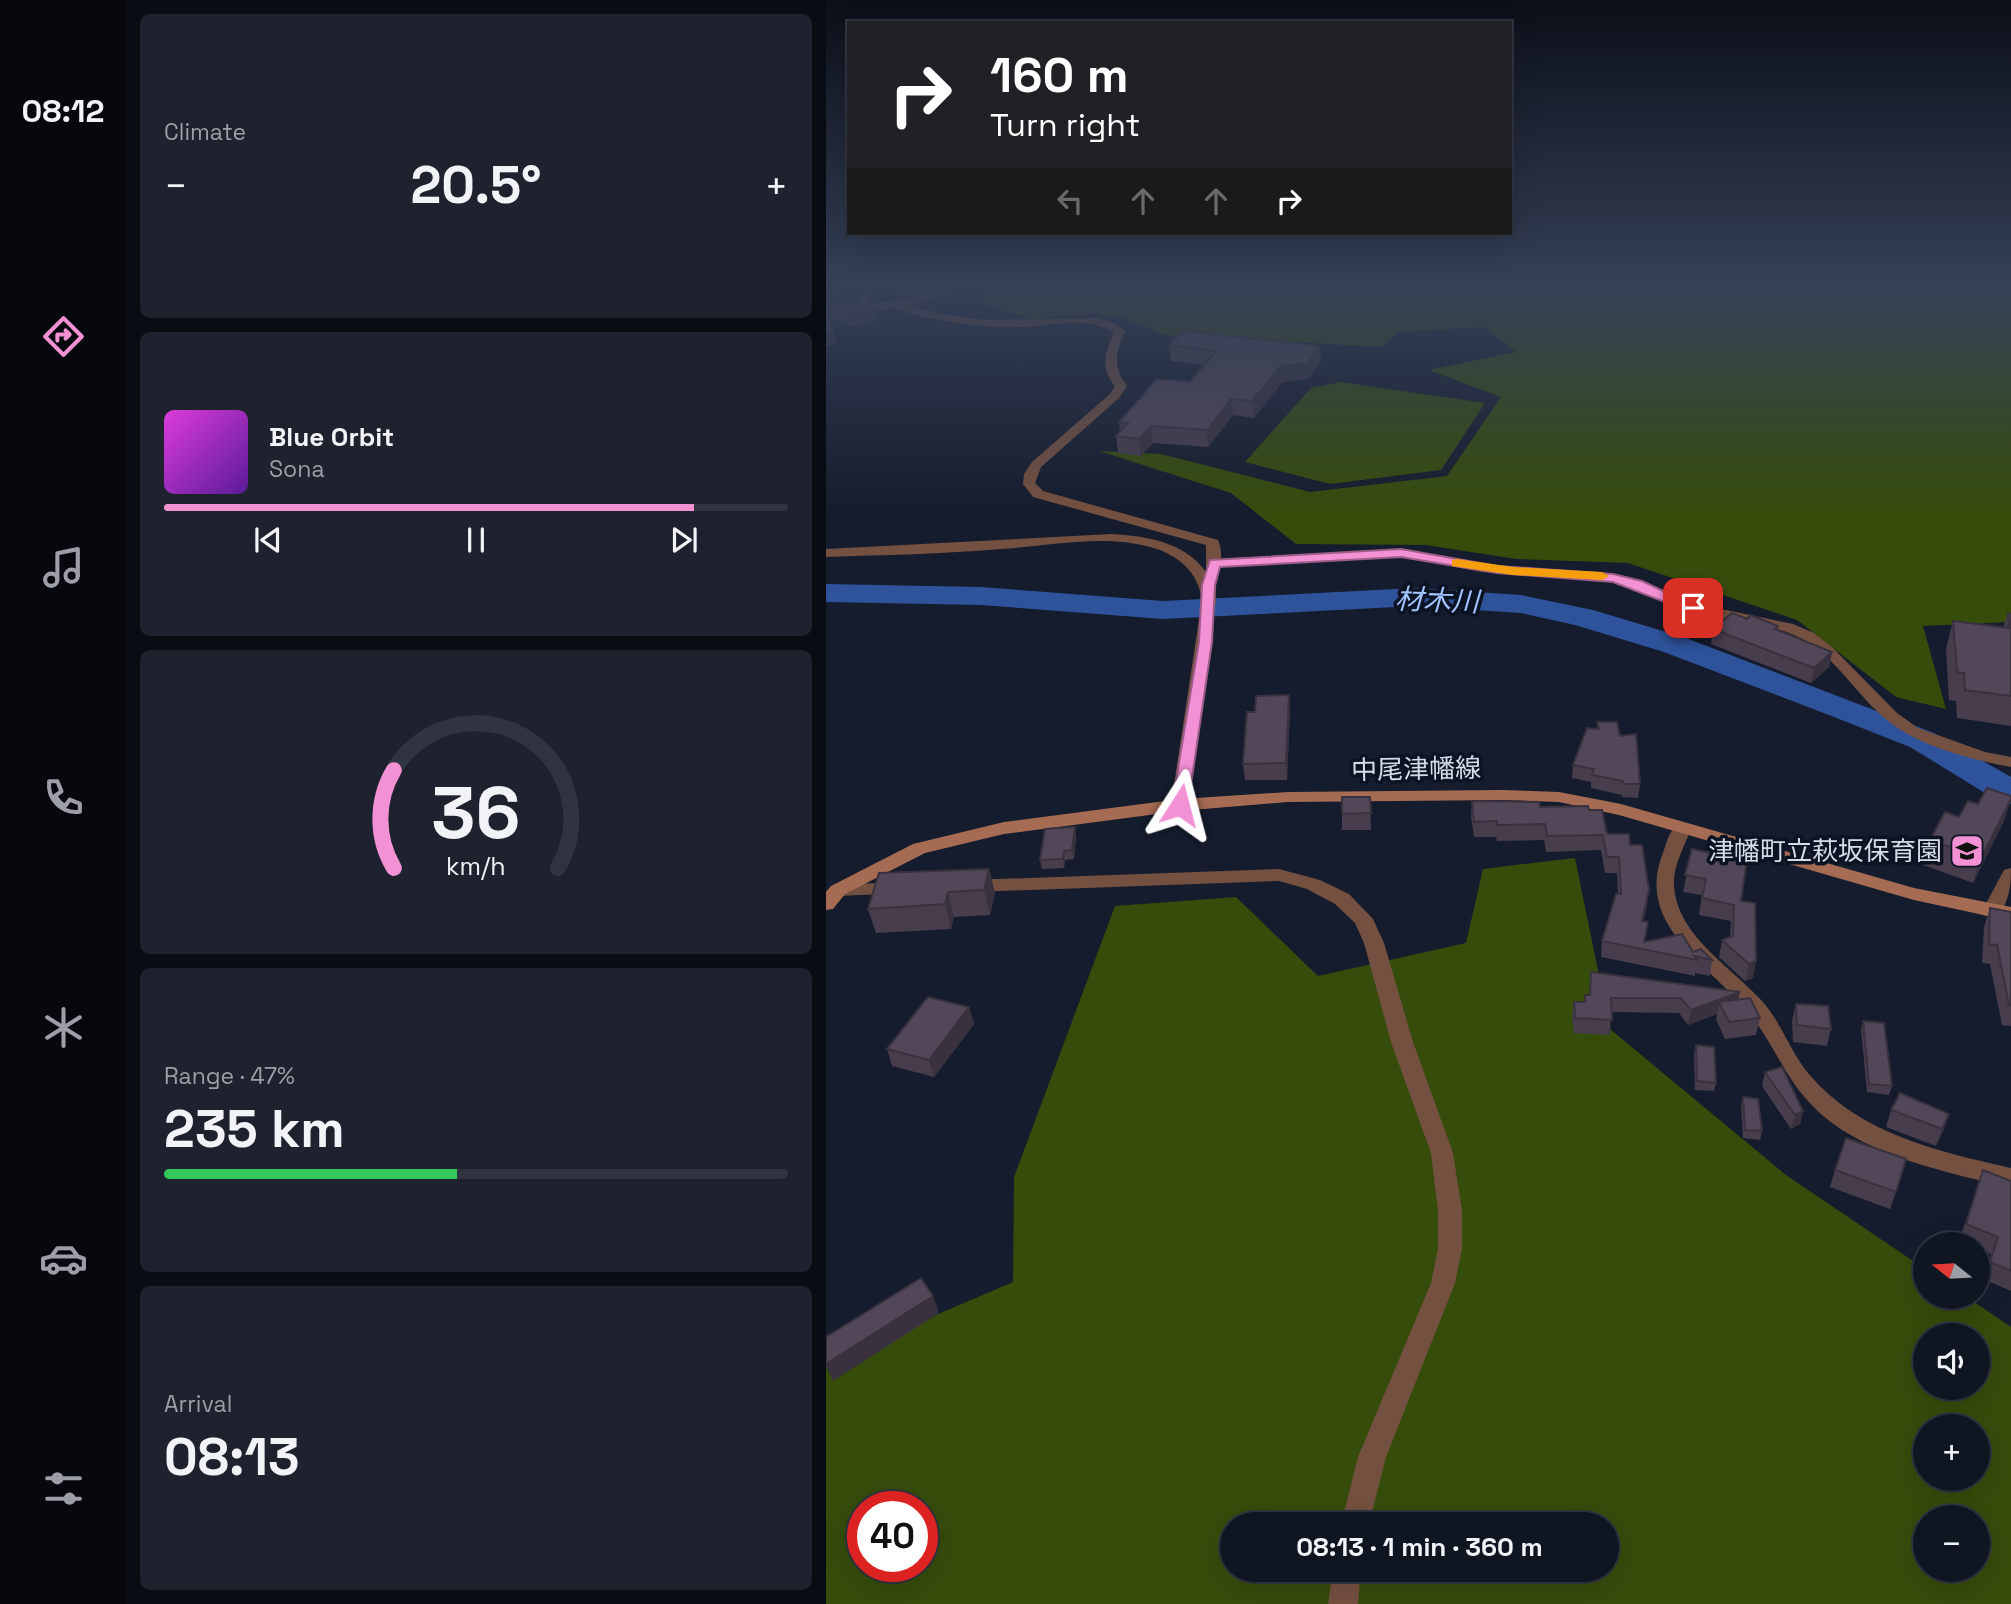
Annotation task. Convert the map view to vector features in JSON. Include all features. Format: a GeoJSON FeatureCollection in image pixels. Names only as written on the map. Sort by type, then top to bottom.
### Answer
{"type":"FeatureCollection","features":[{"type":"Feature","properties":{"kind":"main road","name":"中尾津幡線"},"geometry":{"type":"LineString","coordinates":[[832,897],[919,848],[1004,828],[1180,805],[1288,797],[1503,794],[1559,797],[1621,810],[1914,894],[2001,913]]}},
{"type":"Feature","properties":{"kind":"street"},"geometry":{"type":"LineString","coordinates":[[1109,362],[1112,377],[1121,386],[1115,396],[1036,465],[1030,474],[1029,484],[1038,494],[1213,543],[1215,563],[1209,593],[1206,642],[1180,805]]}},
{"type":"Feature","properties":{"kind":"street"},"geometry":{"type":"LineString","coordinates":[[826,553],[923,551],[1090,537],[1148,542],[1197,567],[1209,593]]}},
{"type":"Feature","properties":{"kind":"street"},"geometry":{"type":"LineString","coordinates":[[1215,563],[1401,553],[1513,571],[1613,578],[1637,584],[1693,608],[1788,627],[1828,651],[1891,716],[1912,731],[1980,756],[2011,762]]}},
{"type":"Feature","properties":{"kind":"street"},"geometry":{"type":"LineString","coordinates":[[1682,829],[1664,882],[1667,902],[1705,961],[1761,1014],[1799,1077],[1818,1098],[1849,1120],[1888,1142],[1940,1161],[2011,1178]]}},
{"type":"Feature","properties":{"kind":"street"},"geometry":{"type":"LineString","coordinates":[[2001,913],[2011,874]]}},
{"type":"Feature","properties":{"kind":"street"},"geometry":{"type":"LineString","coordinates":[[945,887],[1279,875],[1314,884],[1333,894],[1363,919],[1374,943],[1402,1042],[1442,1153],[1450,1210],[1450,1248],[1443,1283],[1372,1457],[1358,1512]]}},
{"type":"Feature","properties":{"kind":"street"},"geometry":{"type":"LineString","coordinates":[[832,897],[918,888]]}},
{"type":"Feature","properties":{"kind":"street"},"geometry":{"type":"LineString","coordinates":[[1342,1604],[1345,1582]]}},
{"type":"Feature","properties":{"kind":"green space"},"geometry":{"type":"Polygon","coordinates":[[[1468,362],[2011,362],[2011,622],[1923,626],[1946,709],[1896,697],[1797,620],[1628,563],[1516,559],[1426,545],[1296,544],[1231,493],[1099,451],[1161,454],[1310,492],[1447,476],[1501,397],[1429,370],[1468,362]]]}},
{"type":"Feature","properties":{"kind":"green space"},"geometry":{"type":"Polygon","coordinates":[[[1340,382],[1485,403],[1441,470],[1330,484],[1245,462],[1311,388],[1340,382]]]}},
{"type":"Feature","properties":{"kind":"green space"},"geometry":{"type":"Polygon","coordinates":[[[1575,858],[1610,1029],[1786,1175],[1913,1261],[1913,1309],[1985,1309],[2011,1327],[2011,1604],[826,1604],[826,1362],[1013,1282],[1014,1177],[1115,906],[1236,897],[1318,976],[1466,943],[1483,869],[1575,858]]]}},
{"type":"Feature","properties":{"kind":"building"},"geometry":{"type":"Polygon","coordinates":[[[1207,362],[1309,362],[1281,366],[1252,401],[1231,399],[1207,430],[1151,426],[1139,439],[1116,436],[1128,423],[1119,422],[1157,379],[1190,382],[1207,362]]]}},
{"type":"Feature","properties":{"kind":"building"},"geometry":{"type":"Polygon","coordinates":[[[1732,613],[1747,619],[1751,615],[1778,626],[1775,629],[1832,652],[1814,668],[1713,629],[1732,613]]]}},
{"type":"Feature","properties":{"kind":"building"},"geometry":{"type":"Polygon","coordinates":[[[2008,613],[2011,614],[2011,696],[1965,690],[1964,673],[1957,672],[1953,621],[2009,628],[2008,613]]]}},
{"type":"Feature","properties":{"kind":"building"},"geometry":{"type":"Polygon","coordinates":[[[1289,695],[1286,763],[1243,764],[1247,712],[1255,712],[1256,696],[1289,695]]]}},
{"type":"Feature","properties":{"kind":"building"},"geometry":{"type":"Polygon","coordinates":[[[1597,722],[1617,722],[1620,736],[1636,734],[1640,784],[1623,784],[1623,781],[1592,775],[1594,769],[1573,765],[1587,728],[1599,729],[1597,722]]]}},
{"type":"Feature","properties":{"kind":"building"},"geometry":{"type":"Polygon","coordinates":[[[1987,788],[2011,796],[2011,799],[1981,858],[1930,840],[1945,812],[1959,817],[1968,801],[1978,804],[1987,788]]]}},
{"type":"Feature","properties":{"kind":"building"},"geometry":{"type":"Polygon","coordinates":[[[1342,797],[1370,797],[1371,813],[1342,814],[1342,797]]]}},
{"type":"Feature","properties":{"kind":"building"},"geometry":{"type":"Polygon","coordinates":[[[1472,801],[1539,802],[1540,807],[1588,806],[1589,810],[1602,810],[1607,834],[1629,834],[1630,845],[1642,845],[1649,890],[1642,921],[1648,922],[1644,942],[1682,934],[1693,952],[1701,949],[1712,960],[1694,956],[1697,960],[1602,941],[1616,894],[1621,894],[1619,857],[1607,857],[1603,835],[1547,836],[1545,824],[1497,825],[1497,821],[1474,822],[1472,801]]]}},
{"type":"Feature","properties":{"kind":"building"},"geometry":{"type":"Polygon","coordinates":[[[1075,827],[1072,850],[1064,851],[1063,859],[1040,860],[1045,829],[1075,827]]]}},
{"type":"Feature","properties":{"kind":"building"},"geometry":{"type":"Polygon","coordinates":[[[1717,846],[1748,852],[1741,901],[1755,903],[1756,961],[1749,964],[1722,940],[1733,936],[1734,905],[1702,898],[1706,879],[1685,875],[1692,849],[1715,854],[1717,846]]]}},
{"type":"Feature","properties":{"kind":"building"},"geometry":{"type":"Polygon","coordinates":[[[989,869],[984,890],[948,892],[945,904],[868,909],[879,873],[989,869]]]}},
{"type":"Feature","properties":{"kind":"building"},"geometry":{"type":"Polygon","coordinates":[[[1990,908],[2011,912],[2011,1006],[1997,945],[1989,944],[1990,908]]]}},
{"type":"Feature","properties":{"kind":"building"},"geometry":{"type":"Polygon","coordinates":[[[1591,972],[1740,992],[1691,1010],[1681,998],[1611,998],[1612,1020],[1575,1018],[1574,1002],[1585,1002],[1585,995],[1590,995],[1591,972]]]}},
{"type":"Feature","properties":{"kind":"building"},"geometry":{"type":"Polygon","coordinates":[[[928,997],[969,1007],[929,1060],[887,1049],[928,997]]]}},
{"type":"Feature","properties":{"kind":"building"},"geometry":{"type":"Polygon","coordinates":[[[1750,998],[1760,1018],[1729,1022],[1719,1002],[1750,998]]]}},
{"type":"Feature","properties":{"kind":"building"},"geometry":{"type":"Polygon","coordinates":[[[1796,1004],[1828,1006],[1831,1029],[1797,1025],[1796,1004]]]}},
{"type":"Feature","properties":{"kind":"building"},"geometry":{"type":"Polygon","coordinates":[[[1863,1021],[1884,1023],[1892,1086],[1869,1084],[1863,1021]]]}},
{"type":"Feature","properties":{"kind":"building"},"geometry":{"type":"Polygon","coordinates":[[[1696,1045],[1714,1047],[1716,1083],[1697,1081],[1696,1045]]]}},
{"type":"Feature","properties":{"kind":"building"},"geometry":{"type":"Polygon","coordinates":[[[1782,1067],[1803,1111],[1795,1115],[1765,1072],[1782,1067]]]}},
{"type":"Feature","properties":{"kind":"building"},"geometry":{"type":"Polygon","coordinates":[[[1900,1093],[1949,1114],[1942,1129],[1891,1110],[1900,1093]]]}},
{"type":"Feature","properties":{"kind":"building"},"geometry":{"type":"Polygon","coordinates":[[[1743,1097],[1758,1099],[1762,1131],[1745,1130],[1743,1097]]]}},
{"type":"Feature","properties":{"kind":"building"},"geometry":{"type":"Polygon","coordinates":[[[1846,1138],[1906,1159],[1896,1192],[1835,1170],[1846,1138]]]}},
{"type":"Feature","properties":{"kind":"building"},"geometry":{"type":"Polygon","coordinates":[[[1983,1170],[2011,1181],[2011,1271],[1990,1262],[1998,1237],[1966,1224],[1983,1170]]]}},
{"type":"Feature","properties":{"kind":"building"},"geometry":{"type":"Polygon","coordinates":[[[921,1278],[933,1296],[826,1364],[826,1337],[921,1278]]]}},
{"type":"Feature","properties":{"kind":"waterway","name":"材木川"},"geometry":{"type":"LineString","coordinates":[[826,593],[981,596],[1163,610],[1415,597],[1521,604],[1582,617],[1675,645],[1846,710],[1922,740],[2011,793]]}},
{"type":"Feature","properties":{"kind":"slow traffic"},"geometry":{"type":"LineString","coordinates":[[1457,563],[1513,571],[1602,576]]}},
{"type":"Feature","properties":{"kind":"place","name":"津幡町立萩坂保育園"},"geometry":{"type":"Point","coordinates":[1967,851]}},
{"type":"Feature","properties":{"kind":"route"},"geometry":{"type":"LineString","coordinates":[[1180,805],[1206,642],[1209,585],[1215,563],[1401,553],[1482,568],[1613,578],[1637,584],[1693,608]]}}]}
